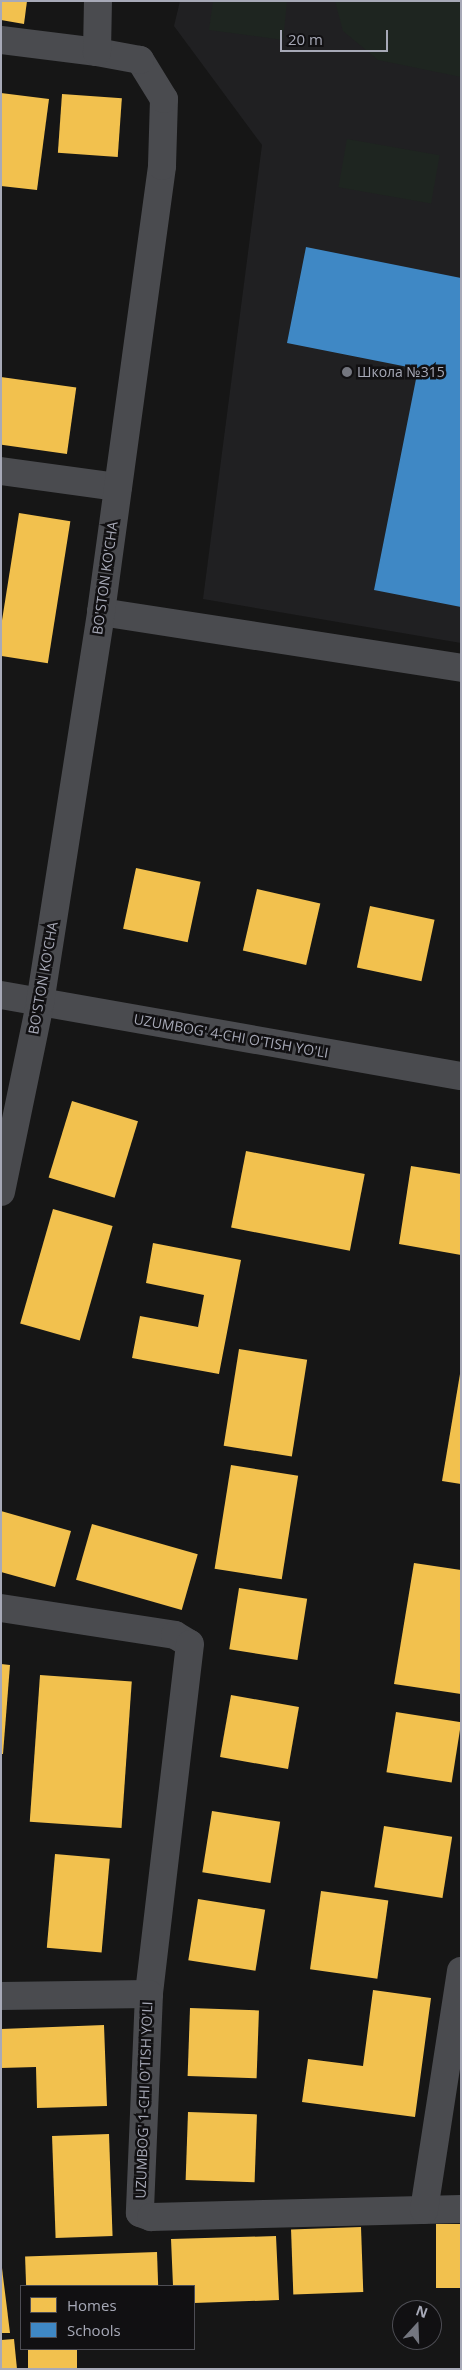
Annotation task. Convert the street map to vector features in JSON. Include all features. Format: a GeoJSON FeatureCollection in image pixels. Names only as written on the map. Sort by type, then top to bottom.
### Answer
{"type":"FeatureCollection","features":[{"type":"Feature","properties":{"kind":"street"},"geometry":{"type":"LineString","coordinates":[[97,52],[98,1]]}},
{"type":"Feature","properties":{"kind":"street","name":"BO'STON KO'CHA"},"geometry":{"type":"LineString","coordinates":[[1,40],[97,52],[140,60],[164,99],[162,166],[101,612],[40,1003],[2,1187]]}},
{"type":"Feature","properties":{"kind":"street"},"geometry":{"type":"LineString","coordinates":[[1,471],[118,487]]}},
{"type":"Feature","properties":{"kind":"street"},"geometry":{"type":"LineString","coordinates":[[101,612],[461,668]]}},
{"type":"Feature","properties":{"kind":"street","name":"UZUMBOG' 4-CHI O'TISH YO'LI"},"geometry":{"type":"LineString","coordinates":[[1,995],[461,1076]]}},
{"type":"Feature","properties":{"kind":"street","name":"UZUMBOG' 1-CHI O'TISH YO'LI"},"geometry":{"type":"LineString","coordinates":[[1,1608],[176,1635],[190,1644],[149,1994],[140,2213],[151,2218],[424,2210]]}},
{"type":"Feature","properties":{"kind":"street"},"geometry":{"type":"LineString","coordinates":[[461,1970],[424,2210],[461,2209]]}},
{"type":"Feature","properties":{"kind":"street"},"geometry":{"type":"LineString","coordinates":[[1,1996],[149,1994]]}},
{"type":"Feature","properties":{"kind":"shaded area","name":"Школа №315"},"geometry":{"type":"Polygon","coordinates":[[[180,1],[461,1],[461,643],[203,599],[262,145],[174,26],[180,1]]]}},
{"type":"Feature","properties":{"kind":"shaded area"},"geometry":{"type":"Polygon","coordinates":[[[213,1],[287,1],[283,40],[209,30],[213,1]]]}},
{"type":"Feature","properties":{"kind":"shaded area"},"geometry":{"type":"Polygon","coordinates":[[[335,1],[461,1],[461,77],[378,60],[343,31],[335,1]]]}},
{"type":"Feature","properties":{"kind":"shaded area"},"geometry":{"type":"Polygon","coordinates":[[[347,139],[440,155],[431,204],[338,187],[347,139]]]}},
{"type":"Feature","properties":{"kind":"building: Homes"},"geometry":{"type":"Polygon","coordinates":[[[1,1],[27,1],[24,24],[1,20],[1,1]]]}},
{"type":"Feature","properties":{"kind":"building: Homes"},"geometry":{"type":"Polygon","coordinates":[[[1,93],[49,99],[37,190],[1,186],[1,93]]]}},
{"type":"Feature","properties":{"kind":"building: Homes"},"geometry":{"type":"Polygon","coordinates":[[[62,94],[122,98],[118,157],[58,153],[62,94]]]}},
{"type":"Feature","properties":{"kind":"building: Homes"},"geometry":{"type":"Polygon","coordinates":[[[1,377],[76,388],[67,454],[1,445],[1,377]]]}},
{"type":"Feature","properties":{"kind":"building: Homes"},"geometry":{"type":"Polygon","coordinates":[[[19,513],[70,521],[48,663],[1,656],[1,627],[19,513]]]}},
{"type":"Feature","properties":{"kind":"building: Homes"},"geometry":{"type":"Polygon","coordinates":[[[136,868],[201,882],[188,942],[123,929],[136,868]]]}},
{"type":"Feature","properties":{"kind":"building: Homes"},"geometry":{"type":"Polygon","coordinates":[[[257,889],[320,904],[306,965],[243,950],[257,889]]]}},
{"type":"Feature","properties":{"kind":"building: Homes"},"geometry":{"type":"Polygon","coordinates":[[[370,906],[435,920],[421,981],[357,968],[370,906]]]}},
{"type":"Feature","properties":{"kind":"building: Homes"},"geometry":{"type":"Polygon","coordinates":[[[72,1101],[138,1121],[115,1198],[49,1178],[72,1101]]]}},
{"type":"Feature","properties":{"kind":"building: Homes"},"geometry":{"type":"Polygon","coordinates":[[[246,1151],[365,1174],[350,1251],[231,1228],[246,1151]]]}},
{"type":"Feature","properties":{"kind":"building: Homes"},"geometry":{"type":"Polygon","coordinates":[[[411,1166],[461,1174],[461,1255],[399,1244],[411,1166]]]}},
{"type":"Feature","properties":{"kind":"building: Homes"},"geometry":{"type":"Polygon","coordinates":[[[53,1209],[113,1226],[80,1340],[20,1323],[53,1209]]]}},
{"type":"Feature","properties":{"kind":"building: Homes"},"geometry":{"type":"Polygon","coordinates":[[[153,1243],[241,1260],[219,1374],[132,1358],[140,1316],[198,1327],[204,1295],[146,1283],[153,1243]]]}},
{"type":"Feature","properties":{"kind":"building: Homes"},"geometry":{"type":"Polygon","coordinates":[[[239,1349],[307,1360],[292,1457],[224,1446],[239,1349]]]}},
{"type":"Feature","properties":{"kind":"building: Homes"},"geometry":{"type":"Polygon","coordinates":[[[461,1374],[461,1484],[442,1481],[461,1374]]]}},
{"type":"Feature","properties":{"kind":"building: Homes"},"geometry":{"type":"Polygon","coordinates":[[[231,1465],[298,1476],[282,1579],[215,1569],[231,1465]]]}},
{"type":"Feature","properties":{"kind":"building: Homes"},"geometry":{"type":"Polygon","coordinates":[[[1,1511],[71,1531],[55,1587],[1,1572],[1,1511]]]}},
{"type":"Feature","properties":{"kind":"building: Homes"},"geometry":{"type":"Polygon","coordinates":[[[92,1524],[198,1554],[182,1610],[76,1580],[92,1524]]]}},
{"type":"Feature","properties":{"kind":"building: Homes"},"geometry":{"type":"Polygon","coordinates":[[[414,1563],[461,1570],[461,1694],[394,1684],[414,1563]]]}},
{"type":"Feature","properties":{"kind":"building: Homes"},"geometry":{"type":"Polygon","coordinates":[[[239,1588],[307,1599],[297,1660],[229,1649],[239,1588]]]}},
{"type":"Feature","properties":{"kind":"building: Homes"},"geometry":{"type":"Polygon","coordinates":[[[1,1664],[10,1665],[3,1754],[1,1754],[1,1664]]]}},
{"type":"Feature","properties":{"kind":"building: Homes"},"geometry":{"type":"Polygon","coordinates":[[[40,1675],[132,1681],[122,1828],[30,1822],[40,1675]]]}},
{"type":"Feature","properties":{"kind":"building: Homes"},"geometry":{"type":"Polygon","coordinates":[[[231,1695],[299,1707],[288,1769],[220,1757],[231,1695]]]}},
{"type":"Feature","properties":{"kind":"building: Homes"},"geometry":{"type":"Polygon","coordinates":[[[396,1712],[461,1722],[452,1783],[386,1772],[396,1712]]]}},
{"type":"Feature","properties":{"kind":"building: Homes"},"geometry":{"type":"Polygon","coordinates":[[[212,1811],[280,1822],[270,1883],[202,1872],[212,1811]]]}},
{"type":"Feature","properties":{"kind":"building: Homes"},"geometry":{"type":"Polygon","coordinates":[[[384,1826],[452,1837],[442,1898],[374,1887],[384,1826]]]}},
{"type":"Feature","properties":{"kind":"building: Homes"},"geometry":{"type":"Polygon","coordinates":[[[55,1854],[110,1859],[102,1952],[47,1948],[55,1854]]]}},
{"type":"Feature","properties":{"kind":"building: Homes"},"geometry":{"type":"Polygon","coordinates":[[[321,1891],[388,1900],[377,1979],[310,1969],[321,1891]]]}},
{"type":"Feature","properties":{"kind":"building: Homes"},"geometry":{"type":"Polygon","coordinates":[[[198,1899],[265,1910],[255,1971],[188,1960],[198,1899]]]}},
{"type":"Feature","properties":{"kind":"building: Homes"},"geometry":{"type":"Polygon","coordinates":[[[373,1990],[431,1998],[415,2117],[302,2102],[308,2059],[363,2066],[373,1990]]]}},
{"type":"Feature","properties":{"kind":"building: Homes"},"geometry":{"type":"Polygon","coordinates":[[[190,2008],[259,2010],[257,2078],[188,2076],[190,2008]]]}},
{"type":"Feature","properties":{"kind":"building: Homes"},"geometry":{"type":"Polygon","coordinates":[[[104,2025],[107,2106],[37,2108],[36,2067],[1,2068],[1,2029],[104,2025]]]}},
{"type":"Feature","properties":{"kind":"building: Homes"},"geometry":{"type":"Polygon","coordinates":[[[188,2112],[257,2114],[255,2182],[186,2180],[188,2112]]]}},
{"type":"Feature","properties":{"kind":"building: Homes"},"geometry":{"type":"Polygon","coordinates":[[[109,2134],[113,2236],[56,2238],[52,2136],[109,2134]]]}},
{"type":"Feature","properties":{"kind":"building: Homes"},"geometry":{"type":"Polygon","coordinates":[[[436,2224],[461,2224],[461,2288],[436,2288],[436,2224]]]}},
{"type":"Feature","properties":{"kind":"building: Homes"},"geometry":{"type":"Polygon","coordinates":[[[361,2227],[363,2292],[293,2294],[291,2229],[361,2227]]]}},
{"type":"Feature","properties":{"kind":"building: Homes"},"geometry":{"type":"Polygon","coordinates":[[[276,2236],[279,2300],[195,2303],[195,2285],[173,2285],[171,2239],[276,2236]]]}},
{"type":"Feature","properties":{"kind":"building: Homes"},"geometry":{"type":"Polygon","coordinates":[[[157,2252],[158,2285],[26,2285],[25,2257],[157,2252]]]}},
{"type":"Feature","properties":{"kind":"building: Homes"},"geometry":{"type":"Polygon","coordinates":[[[1,2260],[10,2333],[1,2333],[1,2260]]]}},
{"type":"Feature","properties":{"kind":"building: Homes"},"geometry":{"type":"Polygon","coordinates":[[[14,2339],[17,2369],[1,2369],[1,2340],[14,2339]]]}},
{"type":"Feature","properties":{"kind":"building: Homes"},"geometry":{"type":"Polygon","coordinates":[[[28,2350],[77,2350],[77,2369],[28,2369],[28,2350]]]}},
{"type":"Feature","properties":{"kind":"building: Schools"},"geometry":{"type":"Polygon","coordinates":[[[306,247],[461,278],[461,607],[374,590],[418,369],[287,343],[306,247]]]}},
{"type":"Feature","properties":{"kind":"place","name":"Школа №315"},"geometry":{"type":"Point","coordinates":[347,372]}}]}
